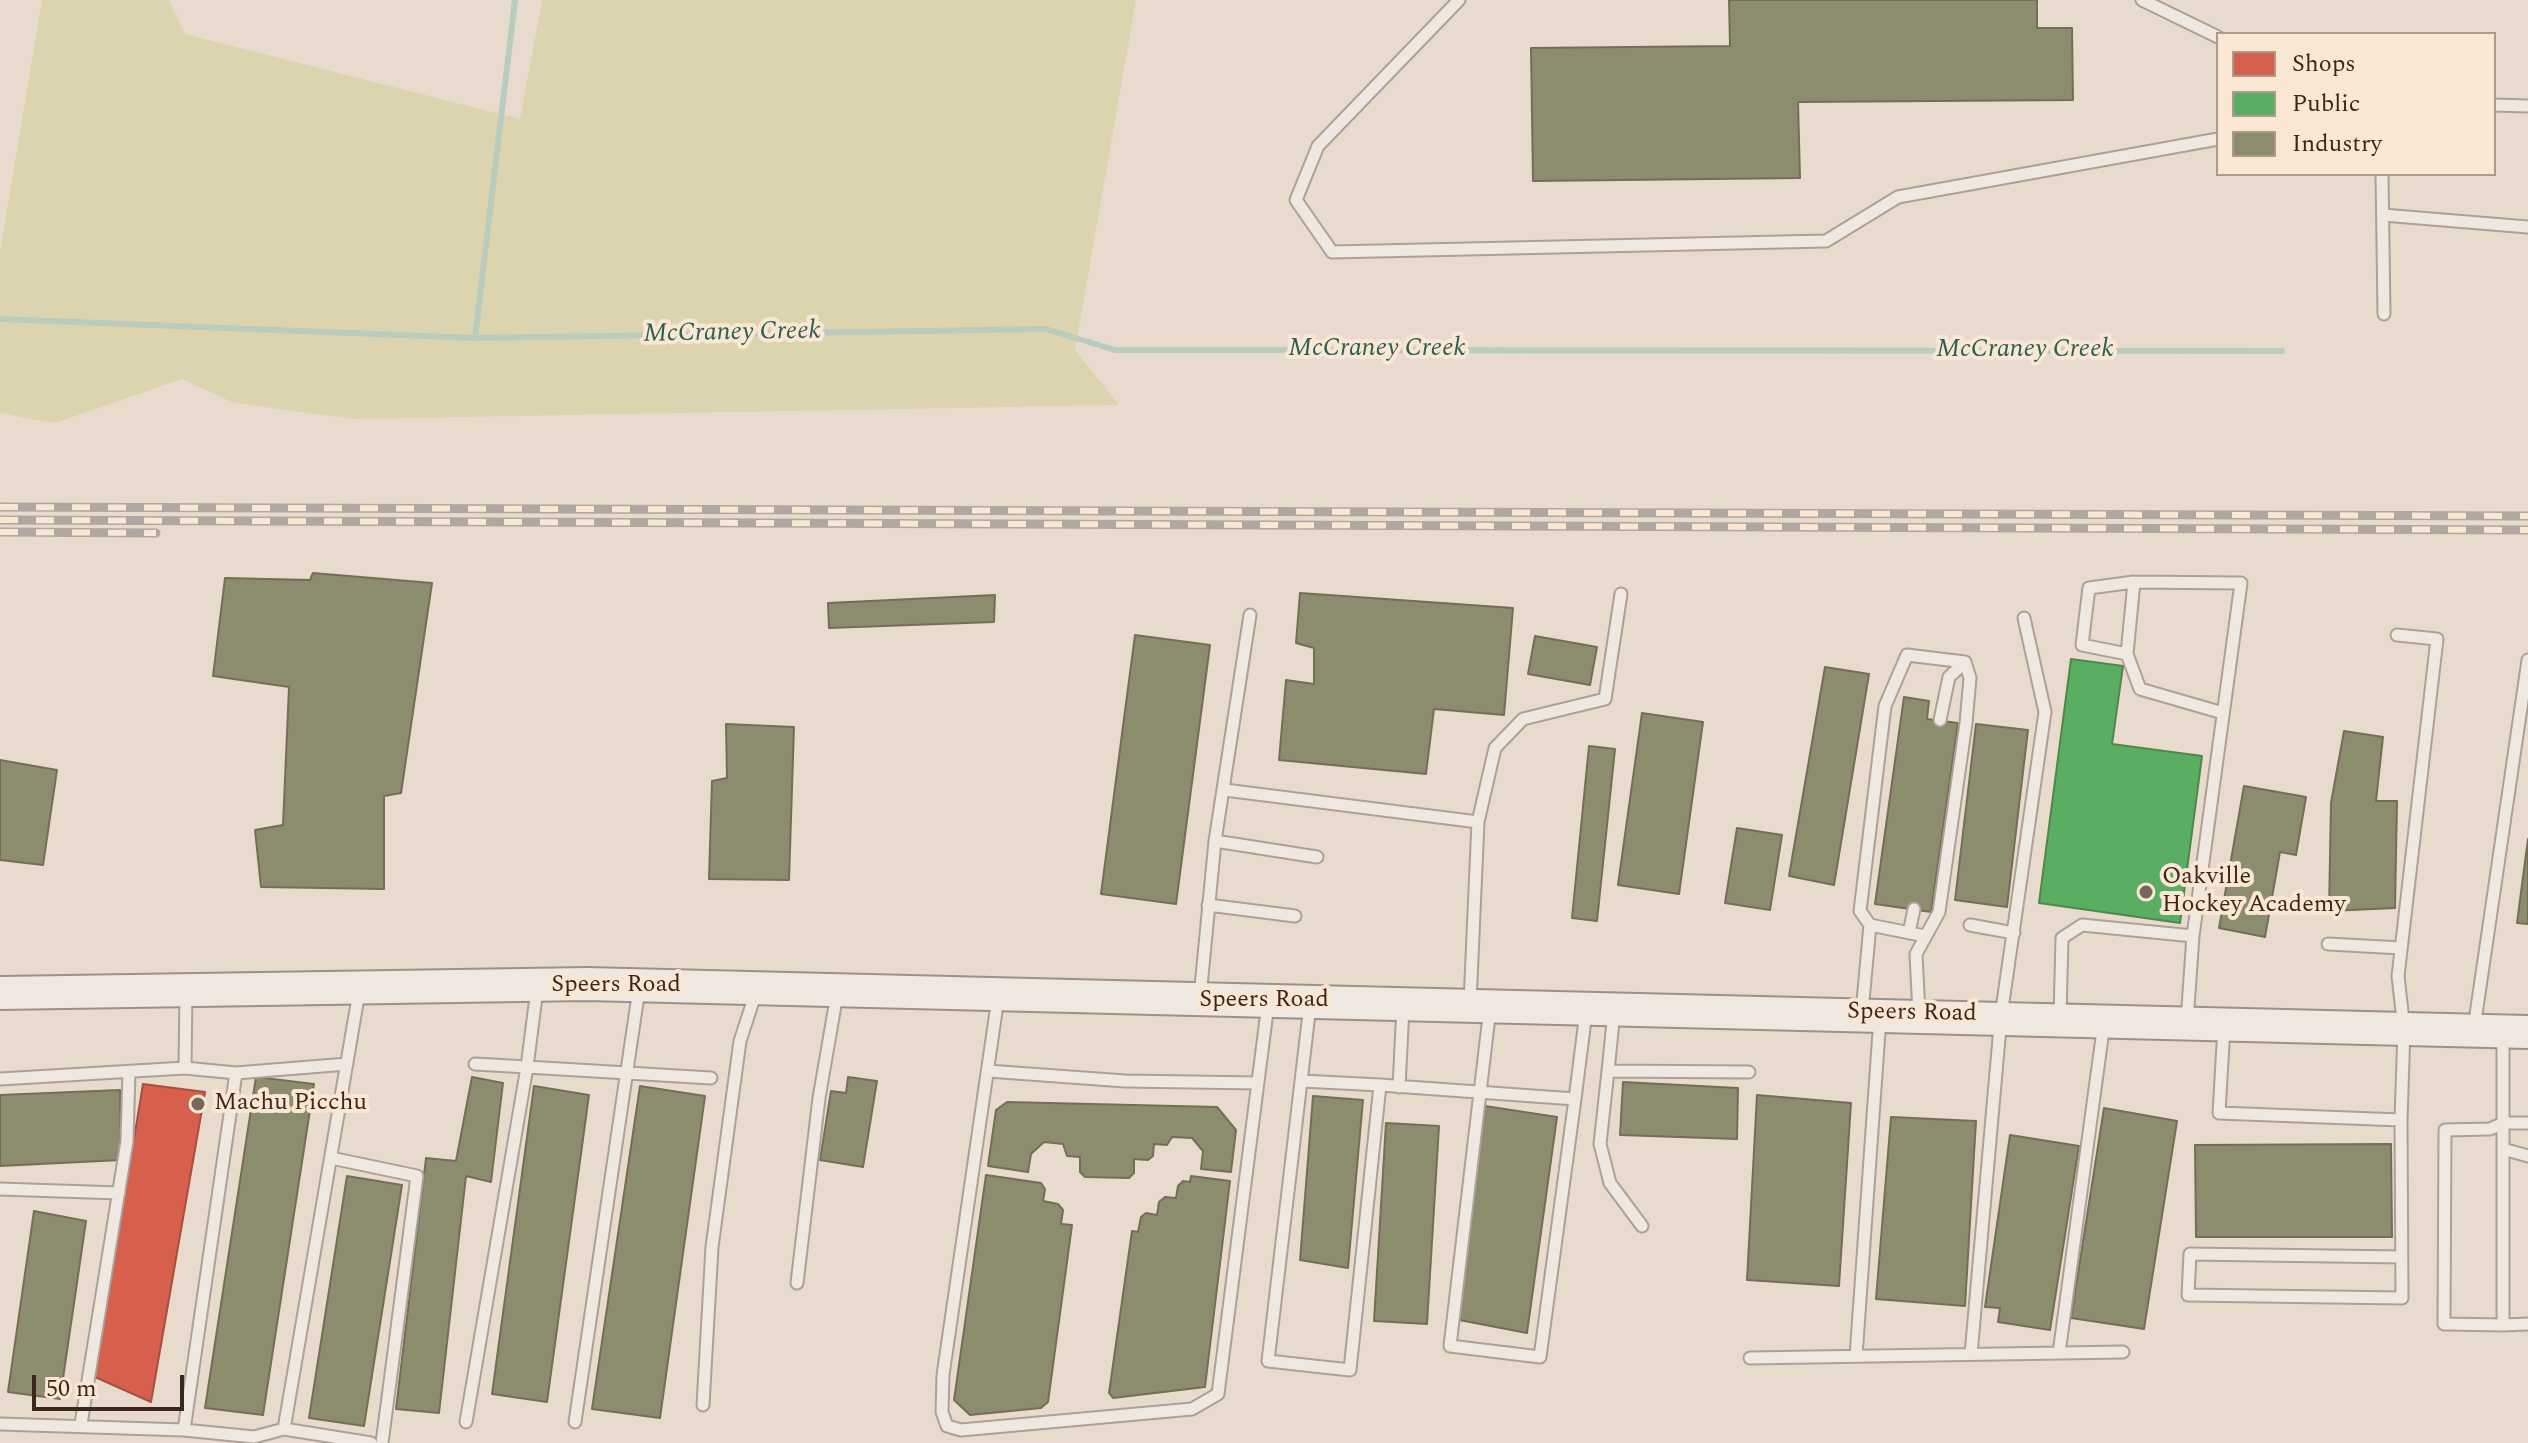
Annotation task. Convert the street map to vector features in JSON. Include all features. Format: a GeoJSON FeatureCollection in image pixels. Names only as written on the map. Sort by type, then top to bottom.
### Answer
{"type":"FeatureCollection","features":[{"type":"Feature","properties":{"kind":"main road","name":"Speers Road"},"geometry":{"type":"LineString","coordinates":[[0,993],[639,985],[1200,1001],[1269,999],[2001,1016],[2502,1031]]}},
{"type":"Feature","properties":{"kind":"lane"},"geometry":{"type":"LineString","coordinates":[[1459,0],[1318,146],[1296,200],[1332,252],[1826,241],[1898,197],[2216,139]]}},
{"type":"Feature","properties":{"kind":"lane"},"geometry":{"type":"LineString","coordinates":[[2142,0],[2216,36]]}},
{"type":"Feature","properties":{"kind":"lane"},"geometry":{"type":"LineString","coordinates":[[2496,105],[2528,106]]}},
{"type":"Feature","properties":{"kind":"lane"},"geometry":{"type":"LineString","coordinates":[[2382,176],[2384,314]]}},
{"type":"Feature","properties":{"kind":"lane"},"geometry":{"type":"LineString","coordinates":[[2383,215],[2528,227]]}},
{"type":"Feature","properties":{"kind":"lane"},"geometry":{"type":"LineString","coordinates":[[2134,582],[2127,654],[2140,689],[2223,713]]}},
{"type":"Feature","properties":{"kind":"lane"},"geometry":{"type":"LineString","coordinates":[[2127,654],[2082,645],[2089,588],[2134,582],[2241,583],[2193,936],[2187,1021]]}},
{"type":"Feature","properties":{"kind":"lane"},"geometry":{"type":"LineString","coordinates":[[1601,1007],[1575,1099],[1540,1357],[1450,1346],[1480,1092],[1478,822],[1495,748],[1523,719],[1605,699],[1621,594]]}},
{"type":"Feature","properties":{"kind":"lane"},"geometry":{"type":"LineString","coordinates":[[1200,1001],[1215,841],[1250,615]]}},
{"type":"Feature","properties":{"kind":"lane"},"geometry":{"type":"LineString","coordinates":[[1971,1354],[2001,1016],[2045,712],[2024,618]]}},
{"type":"Feature","properties":{"kind":"lane"},"geometry":{"type":"LineString","coordinates":[[2397,635],[2437,639],[2398,976],[2404,1029],[2402,1298],[2188,1295],[2190,1254],[2402,1257]]}},
{"type":"Feature","properties":{"kind":"lane"},"geometry":{"type":"LineString","coordinates":[[1856,1356],[1871,1013],[1870,925],[1860,911],[1885,706],[1907,655],[1965,662]]}},
{"type":"Feature","properties":{"kind":"lane"},"geometry":{"type":"LineString","coordinates":[[2503,1325],[2502,1031],[2528,660]]}},
{"type":"Feature","properties":{"kind":"lane"},"geometry":{"type":"LineString","coordinates":[[1940,720],[1949,677],[1965,662]]}},
{"type":"Feature","properties":{"kind":"lane"},"geometry":{"type":"LineString","coordinates":[[1919,1014],[1916,954],[1939,912],[1966,723],[1970,678],[1965,662]]}},
{"type":"Feature","properties":{"kind":"lane"},"geometry":{"type":"LineString","coordinates":[[1225,790],[1478,822]]}},
{"type":"Feature","properties":{"kind":"lane"},"geometry":{"type":"LineString","coordinates":[[1215,841],[1317,857]]}},
{"type":"Feature","properties":{"kind":"lane"},"geometry":{"type":"LineString","coordinates":[[1208,905],[1295,916]]}},
{"type":"Feature","properties":{"kind":"lane"},"geometry":{"type":"LineString","coordinates":[[1909,933],[1914,909]]}},
{"type":"Feature","properties":{"kind":"lane"},"geometry":{"type":"LineString","coordinates":[[1870,925],[1925,936]]}},
{"type":"Feature","properties":{"kind":"lane"},"geometry":{"type":"LineString","coordinates":[[1970,925],[2014,933]]}},
{"type":"Feature","properties":{"kind":"lane"},"geometry":{"type":"LineString","coordinates":[[2060,1018],[2062,938],[2082,925],[2193,936]]}},
{"type":"Feature","properties":{"kind":"lane"},"geometry":{"type":"LineString","coordinates":[[2328,944],[2401,948]]}},
{"type":"Feature","properties":{"kind":"lane"},"geometry":{"type":"LineString","coordinates":[[466,1422],[527,1067],[537,985]]}},
{"type":"Feature","properties":{"kind":"lane"},"geometry":{"type":"LineString","coordinates":[[575,1422],[639,985]]}},
{"type":"Feature","properties":{"kind":"lane"},"geometry":{"type":"LineString","coordinates":[[284,1429],[360,987]]}},
{"type":"Feature","properties":{"kind":"lane"},"geometry":{"type":"LineString","coordinates":[[703,1405],[714,1232],[740,1041],[757,987]]}},
{"type":"Feature","properties":{"kind":"lane"},"geometry":{"type":"LineString","coordinates":[[797,1283],[819,1098],[838,989]]}},
{"type":"Feature","properties":{"kind":"lane"},"geometry":{"type":"LineString","coordinates":[[185,1068],[186,990]]}},
{"type":"Feature","properties":{"kind":"lane"},"geometry":{"type":"LineString","coordinates":[[999,993],[943,1375],[942,1412],[947,1426],[961,1430],[1192,1409],[1218,1394],[1269,999]]}},
{"type":"Feature","properties":{"kind":"lane"},"geometry":{"type":"LineString","coordinates":[[1311,1000],[1268,1361],[1350,1370],[1380,1085]]}},
{"type":"Feature","properties":{"kind":"lane"},"geometry":{"type":"LineString","coordinates":[[1399,1087],[1404,1002]]}},
{"type":"Feature","properties":{"kind":"lane"},"geometry":{"type":"LineString","coordinates":[[1601,1007],[1608,1071],[1600,1144],[1610,1183],[1642,1226]]}},
{"type":"Feature","properties":{"kind":"lane"},"geometry":{"type":"LineString","coordinates":[[2059,1353],[2104,1019]]}},
{"type":"Feature","properties":{"kind":"lane"},"geometry":{"type":"LineString","coordinates":[[2224,1022],[2219,1113],[2401,1120]]}},
{"type":"Feature","properties":{"kind":"lane"},"geometry":{"type":"LineString","coordinates":[[0,1079],[185,1068],[236,1073],[347,1064]]}},
{"type":"Feature","properties":{"kind":"lane"},"geometry":{"type":"LineString","coordinates":[[475,1064],[711,1078]]}},
{"type":"Feature","properties":{"kind":"lane"},"geometry":{"type":"LineString","coordinates":[[988,1071],[1125,1081],[1257,1083]]}},
{"type":"Feature","properties":{"kind":"lane"},"geometry":{"type":"LineString","coordinates":[[1608,1071],[1749,1072]]}},
{"type":"Feature","properties":{"kind":"lane"},"geometry":{"type":"LineString","coordinates":[[81,1424],[127,1141],[129,1072]]}},
{"type":"Feature","properties":{"kind":"lane"},"geometry":{"type":"LineString","coordinates":[[184,1430],[236,1073]]}},
{"type":"Feature","properties":{"kind":"lane"},"geometry":{"type":"LineString","coordinates":[[1302,1081],[1575,1099]]}},
{"type":"Feature","properties":{"kind":"lane"},"geometry":{"type":"LineString","coordinates":[[2528,1123],[2504,1123],[2490,1129],[2445,1130],[2444,1160],[2444,1324],[2528,1324]]}},
{"type":"Feature","properties":{"kind":"lane"},"geometry":{"type":"LineString","coordinates":[[2503,1149],[2528,1156]]}},
{"type":"Feature","properties":{"kind":"lane"},"geometry":{"type":"LineString","coordinates":[[331,1158],[417,1176],[382,1443]]}},
{"type":"Feature","properties":{"kind":"lane"},"geometry":{"type":"LineString","coordinates":[[0,1189],[119,1193]]}},
{"type":"Feature","properties":{"kind":"lane"},"geometry":{"type":"LineString","coordinates":[[1750,1358],[2123,1352]]}},
{"type":"Feature","properties":{"kind":"lane"},"geometry":{"type":"LineString","coordinates":[[0,1424],[81,1424],[254,1437],[284,1429],[371,1443]]}},
{"type":"Feature","properties":{"kind":"shaded area"},"geometry":{"type":"Polygon","coordinates":[[[42,0],[169,0],[185,34],[520,119],[542,0],[1136,0],[1075,350],[1119,405],[354,419],[234,403],[182,379],[55,423],[0,413],[0,251],[42,0]]]}},
{"type":"Feature","properties":{"kind":"building: Shops"},"geometry":{"type":"Polygon","coordinates":[[[143,1084],[205,1092],[151,1402],[95,1377],[143,1084]]]}},
{"type":"Feature","properties":{"kind":"building: Public"},"geometry":{"type":"Polygon","coordinates":[[[2071,659],[2123,666],[2112,744],[2202,756],[2180,923],[2039,903],[2071,659]]]}},
{"type":"Feature","properties":{"kind":"building: Industry"},"geometry":{"type":"Polygon","coordinates":[[[1729,0],[2037,0],[2037,28],[2072,28],[2073,100],[1798,102],[1800,178],[1533,181],[1531,48],[1730,46],[1729,0]]]}},
{"type":"Feature","properties":{"kind":"building: Industry"},"geometry":{"type":"Polygon","coordinates":[[[313,573],[432,583],[401,793],[384,796],[384,889],[261,887],[255,830],[283,825],[289,687],[213,676],[225,578],[310,580],[313,573]]]}},
{"type":"Feature","properties":{"kind":"building: Industry"},"geometry":{"type":"Polygon","coordinates":[[[1300,593],[1513,608],[1504,715],[1434,709],[1426,774],[1279,760],[1286,680],[1314,684],[1314,648],[1296,643],[1300,593]]]}},
{"type":"Feature","properties":{"kind":"building: Industry"},"geometry":{"type":"Polygon","coordinates":[[[995,595],[994,622],[829,628],[828,603],[995,595]]]}},
{"type":"Feature","properties":{"kind":"building: Industry"},"geometry":{"type":"Polygon","coordinates":[[[1135,635],[1210,645],[1176,904],[1101,894],[1135,635]]]}},
{"type":"Feature","properties":{"kind":"building: Industry"},"geometry":{"type":"Polygon","coordinates":[[[1535,636],[1597,647],[1590,685],[1528,674],[1535,636]]]}},
{"type":"Feature","properties":{"kind":"building: Industry"},"geometry":{"type":"Polygon","coordinates":[[[1825,667],[1869,674],[1834,885],[1789,876],[1825,667]]]}},
{"type":"Feature","properties":{"kind":"building: Industry"},"geometry":{"type":"Polygon","coordinates":[[[1904,697],[1929,701],[1927,719],[1958,723],[1931,912],[1875,904],[1904,697]]]}},
{"type":"Feature","properties":{"kind":"building: Industry"},"geometry":{"type":"Polygon","coordinates":[[[1642,713],[1703,722],[1679,894],[1618,885],[1642,713]]]}},
{"type":"Feature","properties":{"kind":"building: Industry"},"geometry":{"type":"Polygon","coordinates":[[[726,724],[794,727],[789,880],[709,879],[712,781],[727,778],[726,724]]]}},
{"type":"Feature","properties":{"kind":"building: Industry"},"geometry":{"type":"Polygon","coordinates":[[[1976,724],[2028,730],[2007,907],[1955,900],[1976,724]]]}},
{"type":"Feature","properties":{"kind":"building: Industry"},"geometry":{"type":"Polygon","coordinates":[[[2344,731],[2383,737],[2376,801],[2397,801],[2395,908],[2329,911],[2331,803],[2344,731]]]}},
{"type":"Feature","properties":{"kind":"building: Industry"},"geometry":{"type":"Polygon","coordinates":[[[1589,746],[1615,749],[1597,921],[1572,918],[1589,746]]]}},
{"type":"Feature","properties":{"kind":"building: Industry"},"geometry":{"type":"Polygon","coordinates":[[[0,760],[57,770],[43,865],[0,860],[0,760]]]}},
{"type":"Feature","properties":{"kind":"building: Industry"},"geometry":{"type":"Polygon","coordinates":[[[2244,786],[2306,797],[2296,855],[2280,852],[2265,937],[2219,928],[2244,786]]]}},
{"type":"Feature","properties":{"kind":"building: Industry"},"geometry":{"type":"Polygon","coordinates":[[[1737,828],[1782,835],[1770,910],[1725,903],[1737,828]]]}},
{"type":"Feature","properties":{"kind":"building: Industry"},"geometry":{"type":"Polygon","coordinates":[[[2528,839],[2528,924],[2517,923],[2528,839]]]}},
{"type":"Feature","properties":{"kind":"building: Industry"},"geometry":{"type":"Polygon","coordinates":[[[256,1077],[314,1084],[263,1415],[205,1408],[256,1077]]]}},
{"type":"Feature","properties":{"kind":"building: Industry"},"geometry":{"type":"Polygon","coordinates":[[[472,1077],[503,1083],[491,1182],[466,1176],[439,1413],[396,1409],[426,1158],[456,1161],[472,1077]]]}},
{"type":"Feature","properties":{"kind":"building: Industry"},"geometry":{"type":"Polygon","coordinates":[[[848,1077],[877,1081],[863,1167],[820,1160],[831,1091],[846,1093],[848,1077]]]}},
{"type":"Feature","properties":{"kind":"building: Industry"},"geometry":{"type":"Polygon","coordinates":[[[1623,1082],[1738,1088],[1737,1139],[1620,1135],[1623,1082]]]}},
{"type":"Feature","properties":{"kind":"building: Industry"},"geometry":{"type":"Polygon","coordinates":[[[534,1086],[589,1095],[547,1402],[492,1394],[534,1086]]]}},
{"type":"Feature","properties":{"kind":"building: Industry"},"geometry":{"type":"Polygon","coordinates":[[[640,1086],[705,1096],[660,1418],[592,1409],[640,1086]]]}},
{"type":"Feature","properties":{"kind":"building: Industry"},"geometry":{"type":"Polygon","coordinates":[[[120,1090],[121,1160],[0,1166],[0,1095],[120,1090]]]}},
{"type":"Feature","properties":{"kind":"building: Industry"},"geometry":{"type":"Polygon","coordinates":[[[1757,1095],[1851,1103],[1839,1286],[1747,1280],[1757,1095]]]}},
{"type":"Feature","properties":{"kind":"building: Industry"},"geometry":{"type":"Polygon","coordinates":[[[1313,1096],[1363,1100],[1348,1268],[1300,1260],[1313,1096]]]}},
{"type":"Feature","properties":{"kind":"building: Industry"},"geometry":{"type":"Polygon","coordinates":[[[1007,1102],[1217,1107],[1236,1130],[1231,1172],[1201,1169],[1203,1151],[1192,1138],[1172,1137],[1167,1145],[1154,1144],[1153,1156],[1148,1160],[1134,1159],[1134,1173],[1129,1178],[1085,1177],[1080,1172],[1080,1157],[1067,1156],[1063,1144],[1044,1142],[1031,1154],[1028,1172],[988,1166],[996,1110],[1007,1102]]]}},
{"type":"Feature","properties":{"kind":"building: Industry"},"geometry":{"type":"Polygon","coordinates":[[[1485,1106],[1557,1117],[1527,1333],[1454,1319],[1485,1106]]]}},
{"type":"Feature","properties":{"kind":"building: Industry"},"geometry":{"type":"Polygon","coordinates":[[[2104,1108],[2177,1121],[2144,1329],[2071,1318],[2104,1108]]]}},
{"type":"Feature","properties":{"kind":"building: Industry"},"geometry":{"type":"Polygon","coordinates":[[[1891,1117],[1976,1121],[1965,1306],[1876,1299],[1891,1117]]]}},
{"type":"Feature","properties":{"kind":"building: Industry"},"geometry":{"type":"Polygon","coordinates":[[[1386,1123],[1439,1126],[1427,1324],[1374,1321],[1386,1123]]]}},
{"type":"Feature","properties":{"kind":"building: Industry"},"geometry":{"type":"Polygon","coordinates":[[[2010,1135],[2079,1146],[2050,1330],[1998,1322],[2000,1308],[1985,1307],[2010,1135]]]}},
{"type":"Feature","properties":{"kind":"building: Industry"},"geometry":{"type":"Polygon","coordinates":[[[2391,1144],[2392,1237],[2196,1237],[2195,1145],[2391,1144]]]}},
{"type":"Feature","properties":{"kind":"building: Industry"},"geometry":{"type":"Polygon","coordinates":[[[986,1175],[1041,1183],[1045,1189],[1043,1201],[1058,1204],[1063,1210],[1061,1224],[1072,1225],[1048,1402],[1041,1408],[970,1415],[954,1400],[986,1175]]]}},
{"type":"Feature","properties":{"kind":"building: Industry"},"geometry":{"type":"Polygon","coordinates":[[[347,1176],[402,1185],[364,1426],[309,1418],[347,1176]]]}},
{"type":"Feature","properties":{"kind":"building: Industry"},"geometry":{"type":"Polygon","coordinates":[[[1191,1176],[1230,1181],[1205,1387],[1113,1398],[1109,1393],[1132,1231],[1138,1232],[1141,1217],[1146,1213],[1157,1215],[1159,1202],[1165,1197],[1176,1198],[1178,1186],[1183,1181],[1190,1182],[1191,1176]]]}},
{"type":"Feature","properties":{"kind":"building: Industry"},"geometry":{"type":"Polygon","coordinates":[[[34,1211],[86,1221],[60,1399],[8,1392],[34,1211]]]}},
{"type":"Feature","properties":{"kind":"waterway","name":"McCraney Creek"},"geometry":{"type":"LineString","coordinates":[[0,319],[475,338],[515,0]]}},
{"type":"Feature","properties":{"kind":"waterway","name":"McCraney Creek"},"geometry":{"type":"LineString","coordinates":[[475,338],[1046,329],[1115,350],[2282,351]]}},
{"type":"Feature","properties":{"kind":"railway"},"geometry":{"type":"LineString","coordinates":[[0,507],[2528,516]]}},
{"type":"Feature","properties":{"kind":"railway"},"geometry":{"type":"LineString","coordinates":[[0,520],[2528,530]]}},
{"type":"Feature","properties":{"kind":"railway"},"geometry":{"type":"LineString","coordinates":[[0,532],[156,533]]}},
{"type":"Feature","properties":{"kind":"place","name":"Oakville Hockey Academy"},"geometry":{"type":"Point","coordinates":[2146,892]}},
{"type":"Feature","properties":{"kind":"place","name":"Machu Picchu"},"geometry":{"type":"Point","coordinates":[198,1104]}}]}
